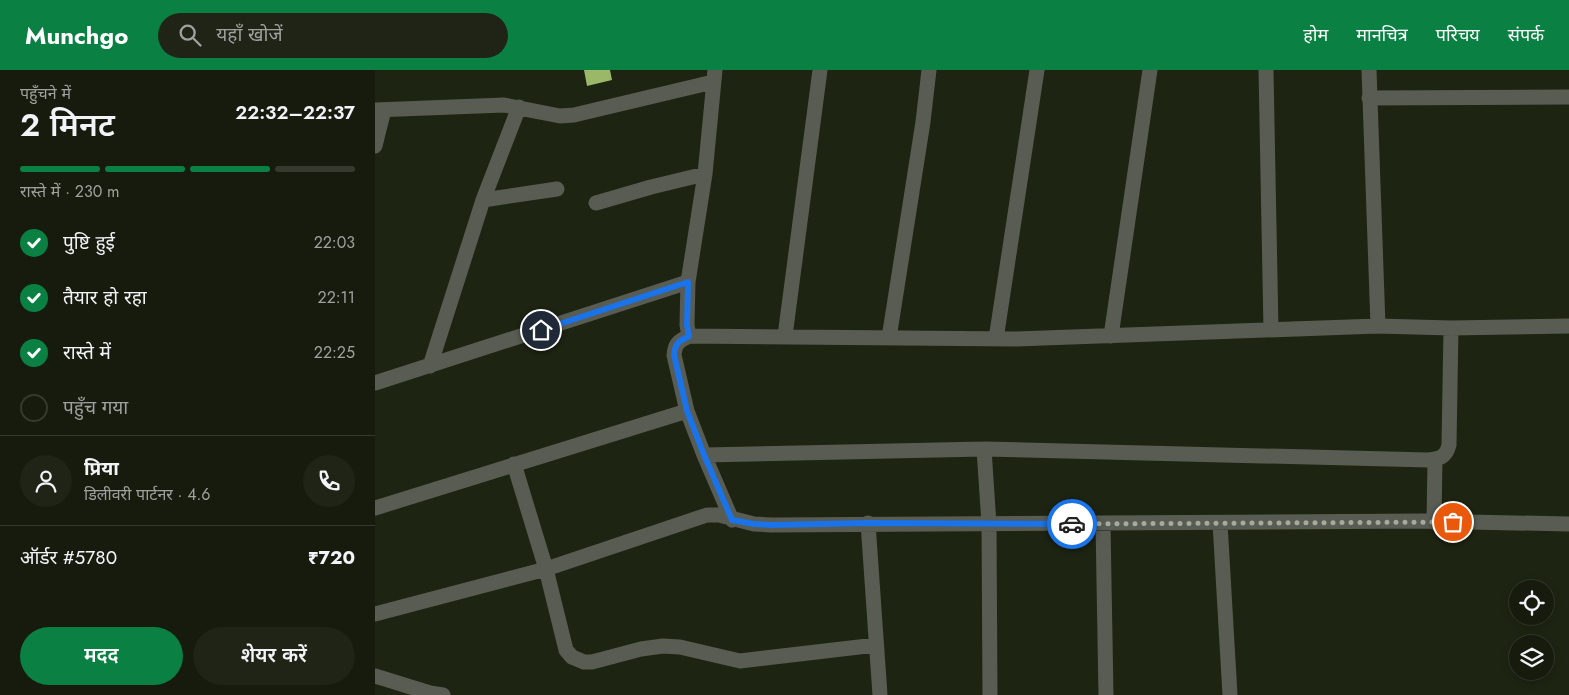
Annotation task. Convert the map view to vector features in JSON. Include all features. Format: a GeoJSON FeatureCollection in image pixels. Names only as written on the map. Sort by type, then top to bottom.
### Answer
{"type":"FeatureCollection","features":[{"type":"Feature","properties":{"kind":"street"},"geometry":{"type":"LineString","coordinates":[[785,336],[820,70]]}},
{"type":"Feature","properties":{"kind":"street"},"geometry":{"type":"LineString","coordinates":[[889,338],[923,122],[929,70]]}},
{"type":"Feature","properties":{"kind":"street"},"geometry":{"type":"LineString","coordinates":[[996,339],[1037,70]]}},
{"type":"Feature","properties":{"kind":"street"},"geometry":{"type":"LineString","coordinates":[[1111,336],[1149,70]]}},
{"type":"Feature","properties":{"kind":"street"},"geometry":{"type":"LineString","coordinates":[[1266,70],[1271,330]]}},
{"type":"Feature","properties":{"kind":"street"},"geometry":{"type":"LineString","coordinates":[[1369,70],[1378,326]]}},
{"type":"Feature","properties":{"kind":"street"},"geometry":{"type":"LineString","coordinates":[[375,146],[380,110],[504,105],[560,116],[575,115],[714,76],[705,174],[688,282],[687,325],[689,336]]}},
{"type":"Feature","properties":{"kind":"street"},"geometry":{"type":"LineString","coordinates":[[1369,98],[1569,97]]}},
{"type":"Feature","properties":{"kind":"street"},"geometry":{"type":"LineString","coordinates":[[430,366],[483,200],[519,108]]}},
{"type":"Feature","properties":{"kind":"street"},"geometry":{"type":"LineString","coordinates":[[596,203],[705,174]]}},
{"type":"Feature","properties":{"kind":"street"},"geometry":{"type":"LineString","coordinates":[[483,200],[557,189]]}},
{"type":"Feature","properties":{"kind":"street"},"geometry":{"type":"LineString","coordinates":[[375,384],[688,282]]}},
{"type":"Feature","properties":{"kind":"street"},"geometry":{"type":"LineString","coordinates":[[732,520],[687,411],[674,355],[678,341],[689,336],[996,339],[1378,326],[1451,328],[1569,326]]}},
{"type":"Feature","properties":{"kind":"street"},"geometry":{"type":"LineString","coordinates":[[704,455],[984,450],[1435,459],[1443,457],[1449,445],[1451,328]]}},
{"type":"Feature","properties":{"kind":"street"},"geometry":{"type":"LineString","coordinates":[[375,508],[687,411]]}},
{"type":"Feature","properties":{"kind":"street"},"geometry":{"type":"LineString","coordinates":[[984,450],[989,524],[990,695]]}},
{"type":"Feature","properties":{"kind":"street"},"geometry":{"type":"LineString","coordinates":[[1434,522],[1435,459]]}},
{"type":"Feature","properties":{"kind":"street"},"geometry":{"type":"LineString","coordinates":[[514,464],[546,569],[566,650],[572,657],[584,662],[592,662],[641,649],[663,646],[680,647],[740,661],[877,645]]}},
{"type":"Feature","properties":{"kind":"street"},"geometry":{"type":"LineString","coordinates":[[375,614],[546,569],[707,515],[719,515],[732,520],[771,525],[868,523],[1434,522],[1569,524]]}},
{"type":"Feature","properties":{"kind":"street"},"geometry":{"type":"LineString","coordinates":[[868,523],[880,695]]}},
{"type":"Feature","properties":{"kind":"street"},"geometry":{"type":"LineString","coordinates":[[1220,523],[1230,695]]}},
{"type":"Feature","properties":{"kind":"street"},"geometry":{"type":"LineString","coordinates":[[1103,524],[1106,695]]}},
{"type":"Feature","properties":{"kind":"street"},"geometry":{"type":"LineString","coordinates":[[375,676],[430,693],[443,695]]}},
{"type":"Feature","properties":{"kind":"building"},"geometry":{"type":"Polygon","coordinates":[[[584,70],[610,70],[612,80],[587,86],[584,70]]]}},
{"type":"Feature","properties":{"kind":"way so far"},"geometry":{"type":"LineString","coordinates":[[1072,524],[1453,522]]}},
{"type":"Feature","properties":{"kind":"route"},"geometry":{"type":"LineString","coordinates":[[541,330],[688,282],[687,325],[689,336],[678,341],[674,355],[687,411],[732,520],[771,525],[868,523],[1072,524]]}}]}
